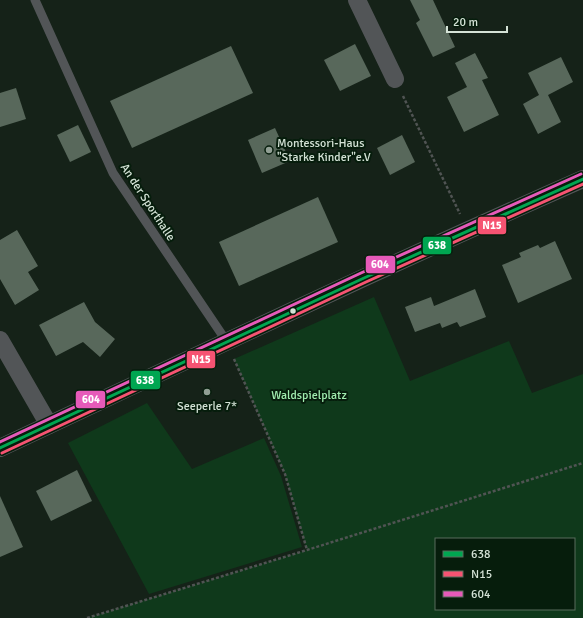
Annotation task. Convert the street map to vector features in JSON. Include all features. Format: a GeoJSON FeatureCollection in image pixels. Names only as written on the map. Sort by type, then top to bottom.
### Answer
{"type":"FeatureCollection","features":[{"type":"Feature","properties":{"kind":"street"},"geometry":{"type":"LineString","coordinates":[[357,0],[395,80]]}},
{"type":"Feature","properties":{"kind":"street"},"geometry":{"type":"LineString","coordinates":[[0,448],[468,230],[583,179]]}},
{"type":"Feature","properties":{"kind":"street"},"geometry":{"type":"LineString","coordinates":[[0,340],[50,425]]}},
{"type":"Feature","properties":{"kind":"lane","name":"An der Sporthalle"},"geometry":{"type":"LineString","coordinates":[[35,0],[113,173],[227,342]]}},
{"type":"Feature","properties":{"kind":"path"},"geometry":{"type":"LineString","coordinates":[[395,80],[460,213]]}},
{"type":"Feature","properties":{"kind":"path"},"geometry":{"type":"LineString","coordinates":[[227,342],[285,474],[307,550]]}},
{"type":"Feature","properties":{"kind":"path"},"geometry":{"type":"LineString","coordinates":[[87,618],[583,462]]}},
{"type":"Feature","properties":{"kind":"green space","name":"Waldspielplatz"},"geometry":{"type":"Polygon","coordinates":[[[374,297],[410,381],[509,341],[532,393],[583,374],[583,618],[87,618],[307,550],[285,474],[234,359],[374,297]]]}},
{"type":"Feature","properties":{"kind":"green space"},"geometry":{"type":"Polygon","coordinates":[[[147,403],[192,469],[264,438],[281,476],[302,547],[149,594],[68,443],[147,403]]]}},
{"type":"Feature","properties":{"kind":"building"},"geometry":{"type":"Polygon","coordinates":[[[410,0],[433,0],[455,47],[433,57],[416,23],[420,20],[410,0]]]}},
{"type":"Feature","properties":{"kind":"building"},"geometry":{"type":"Polygon","coordinates":[[[355,44],[371,76],[340,91],[324,60],[355,44]]]}},
{"type":"Feature","properties":{"kind":"building"},"geometry":{"type":"Polygon","coordinates":[[[231,46],[253,93],[132,148],[110,101],[231,46]]]}},
{"type":"Feature","properties":{"kind":"building"},"geometry":{"type":"Polygon","coordinates":[[[475,53],[488,78],[482,80],[499,115],[464,132],[447,97],[467,87],[455,63],[475,53]]]}},
{"type":"Feature","properties":{"kind":"building"},"geometry":{"type":"Polygon","coordinates":[[[561,57],[573,82],[548,95],[561,122],[538,134],[523,104],[539,95],[528,73],[561,57]]]}},
{"type":"Feature","properties":{"kind":"building"},"geometry":{"type":"Polygon","coordinates":[[[16,88],[26,119],[0,127],[0,93],[16,88]]]}},
{"type":"Feature","properties":{"kind":"building"},"geometry":{"type":"Polygon","coordinates":[[[78,125],[91,152],[70,162],[57,135],[78,125]]]}},
{"type":"Feature","properties":{"kind":"building","name":"Montessori-Haus \"Starke Kinder\"e.V"},"geometry":{"type":"Polygon","coordinates":[[[275,128],[290,161],[262,173],[248,140],[275,128]]]}},
{"type":"Feature","properties":{"kind":"building"},"geometry":{"type":"Polygon","coordinates":[[[402,135],[415,162],[390,175],[377,148],[402,135]]]}},
{"type":"Feature","properties":{"kind":"building"},"geometry":{"type":"Polygon","coordinates":[[[318,197],[338,242],[239,286],[219,242],[318,197]]]}},
{"type":"Feature","properties":{"kind":"building"},"geometry":{"type":"Polygon","coordinates":[[[17,230],[38,266],[28,272],[39,290],[15,305],[0,279],[0,240],[17,230]]]}},
{"type":"Feature","properties":{"kind":"building"},"geometry":{"type":"Polygon","coordinates":[[[555,241],[572,279],[518,303],[502,265],[521,257],[519,253],[538,245],[540,248],[555,241]]]}},
{"type":"Feature","properties":{"kind":"building"},"geometry":{"type":"Polygon","coordinates":[[[475,289],[486,317],[460,327],[457,322],[442,328],[440,323],[415,332],[405,307],[431,297],[434,306],[475,289]]]}},
{"type":"Feature","properties":{"kind":"building"},"geometry":{"type":"Polygon","coordinates":[[[84,302],[95,322],[115,339],[100,357],[83,342],[56,356],[39,325],[84,302]]]}},
{"type":"Feature","properties":{"kind":"building"},"geometry":{"type":"Polygon","coordinates":[[[77,470],[92,501],[51,521],[36,491],[77,470]]]}},
{"type":"Feature","properties":{"kind":"building"},"geometry":{"type":"Polygon","coordinates":[[[0,496],[23,547],[0,557],[0,496]]]}},
{"type":"Feature","properties":{"kind":"transit line","name":"604"},"geometry":{"type":"LineString","coordinates":[[0,442],[361,273],[581,174]]}},
{"type":"Feature","properties":{"kind":"transit line","name":"638"},"geometry":{"type":"LineString","coordinates":[[0,448],[364,278],[583,179]]}},
{"type":"Feature","properties":{"kind":"transit line","name":"N15"},"geometry":{"type":"LineString","coordinates":[[2,453],[366,282],[583,184]]}},
{"type":"Feature","properties":{"kind":"place","name":"Montessori-Haus \"Starke Kinder\"e.V"},"geometry":{"type":"Point","coordinates":[269,150]}},
{"type":"Feature","properties":{"kind":"place","name":"Seeperle 7*"},"geometry":{"type":"Point","coordinates":[207,392]}}]}
